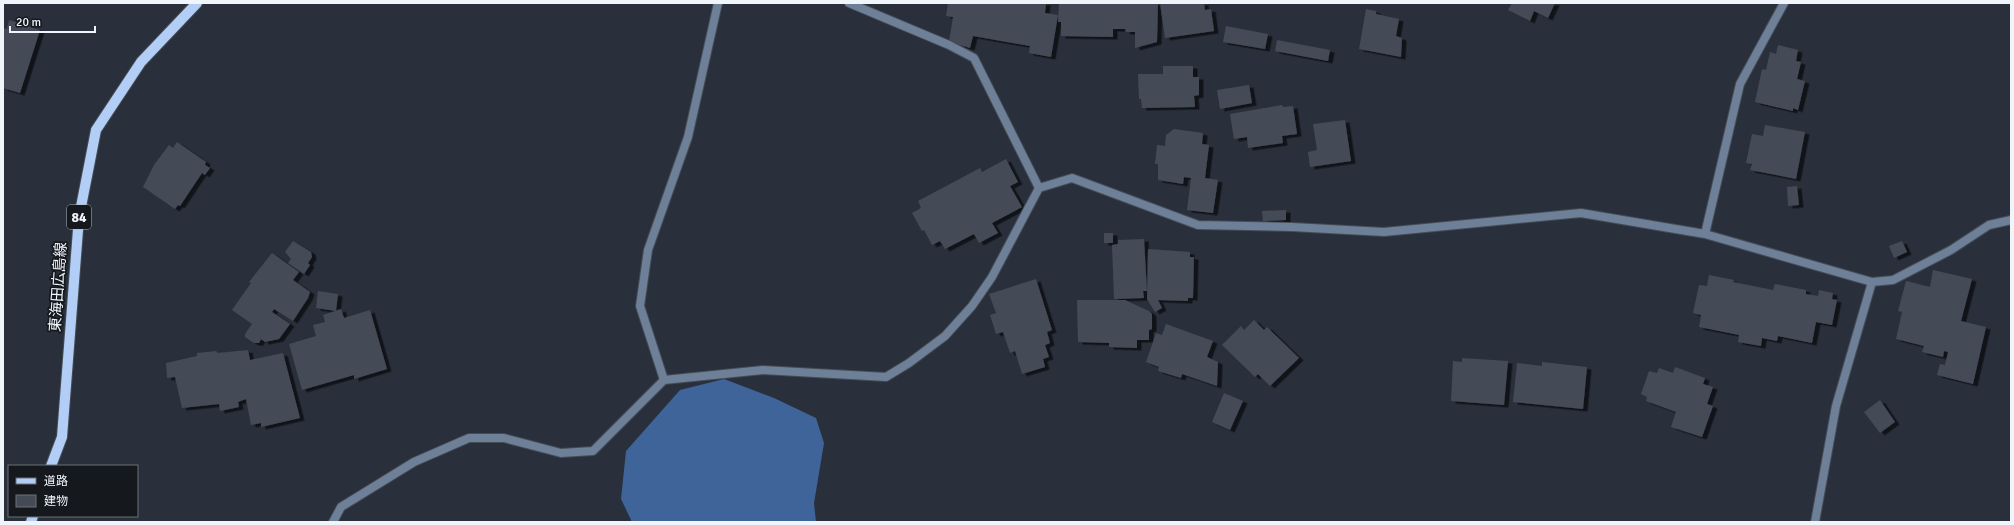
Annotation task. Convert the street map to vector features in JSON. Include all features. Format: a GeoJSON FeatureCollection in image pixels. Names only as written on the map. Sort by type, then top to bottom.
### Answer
{"type":"FeatureCollection","features":[{"type":"Feature","properties":{"kind":"main road","name":"東海田広島線"},"geometry":{"type":"LineString","coordinates":[[52,465],[62,436],[79,216],[96,130],[141,62],[197,3]]}},
{"type":"Feature","properties":{"kind":"street"},"geometry":{"type":"LineString","coordinates":[[664,380],[640,306],[648,250],[688,137],[718,3]]}},
{"type":"Feature","properties":{"kind":"street"},"geometry":{"type":"LineString","coordinates":[[849,3],[949,45],[974,58],[1039,188]]}},
{"type":"Feature","properties":{"kind":"street"},"geometry":{"type":"LineString","coordinates":[[1705,234],[1740,84],[1784,3]]}},
{"type":"Feature","properties":{"kind":"street"},"geometry":{"type":"LineString","coordinates":[[333,522],[342,507],[414,462],[469,438],[504,438],[561,452],[593,451],[664,380],[763,370],[886,377],[909,363],[945,336],[972,306],[992,277],[1039,188],[1072,178],[1198,225],[1292,226],[1384,232],[1580,214],[1705,234],[1872,282],[1893,280],[1951,250],[1989,224],[2011,220]]}},
{"type":"Feature","properties":{"kind":"street"},"geometry":{"type":"LineString","coordinates":[[1815,522],[1836,406],[1872,282]]}},
{"type":"Feature","properties":{"kind":"shaded area"},"geometry":{"type":"Polygon","coordinates":[[[724,379],[774,398],[816,418],[824,443],[814,503],[816,522],[632,522],[621,499],[626,451],[680,390],[724,379]]]}},
{"type":"Feature","properties":{"kind":"building"},"geometry":{"type":"Polygon","coordinates":[[[948,3],[1046,3],[1045,13],[1058,15],[1051,57],[1029,53],[1030,46],[973,36],[970,48],[949,42],[953,17],[946,16],[948,3]]]}},
{"type":"Feature","properties":{"kind":"building"},"geometry":{"type":"Polygon","coordinates":[[[1059,3],[1158,3],[1157,42],[1135,48],[1135,32],[1126,32],[1125,29],[1113,29],[1113,37],[1061,36],[1061,22],[1058,22],[1059,3]]]}},
{"type":"Feature","properties":{"kind":"building"},"geometry":{"type":"Polygon","coordinates":[[[1160,3],[1204,3],[1205,10],[1211,9],[1214,31],[1165,38],[1160,3]]]}},
{"type":"Feature","properties":{"kind":"building"},"geometry":{"type":"Polygon","coordinates":[[[1512,3],[1555,3],[1548,18],[1534,11],[1530,21],[1508,10],[1512,3]]]}},
{"type":"Feature","properties":{"kind":"building"},"geometry":{"type":"Polygon","coordinates":[[[1366,9],[1376,11],[1376,14],[1399,19],[1396,36],[1402,38],[1401,57],[1359,49],[1366,9]]]}},
{"type":"Feature","properties":{"kind":"building"},"geometry":{"type":"Polygon","coordinates":[[[9,20],[40,30],[20,93],[3,88],[3,28],[7,29],[9,20]]]}},
{"type":"Feature","properties":{"kind":"building"},"geometry":{"type":"Polygon","coordinates":[[[1226,26],[1268,34],[1265,49],[1223,42],[1226,26]]]}},
{"type":"Feature","properties":{"kind":"building"},"geometry":{"type":"Polygon","coordinates":[[[1277,40],[1330,50],[1328,61],[1275,51],[1277,40]]]}},
{"type":"Feature","properties":{"kind":"building"},"geometry":{"type":"Polygon","coordinates":[[[1778,45],[1798,50],[1796,61],[1801,62],[1797,79],[1805,81],[1798,110],[1793,108],[1793,111],[1755,102],[1762,69],[1766,70],[1770,52],[1776,54],[1778,45]]]}},
{"type":"Feature","properties":{"kind":"building"},"geometry":{"type":"Polygon","coordinates":[[[1163,66],[1193,66],[1193,77],[1199,77],[1199,95],[1194,96],[1195,107],[1142,108],[1141,99],[1139,99],[1138,74],[1163,74],[1163,66]]]}},
{"type":"Feature","properties":{"kind":"building"},"geometry":{"type":"Polygon","coordinates":[[[1249,85],[1252,103],[1220,109],[1217,90],[1249,85]]]}},
{"type":"Feature","properties":{"kind":"building"},"geometry":{"type":"Polygon","coordinates":[[[1282,105],[1283,107],[1293,106],[1297,134],[1282,136],[1283,143],[1248,148],[1247,137],[1234,139],[1230,114],[1282,105]]]}},
{"type":"Feature","properties":{"kind":"building"},"geometry":{"type":"Polygon","coordinates":[[[1345,120],[1351,161],[1310,167],[1308,152],[1317,150],[1313,124],[1345,120]]]}},
{"type":"Feature","properties":{"kind":"building"},"geometry":{"type":"Polygon","coordinates":[[[1765,125],[1805,132],[1796,179],[1750,170],[1752,164],[1746,163],[1752,134],[1763,136],[1765,125]]]}},
{"type":"Feature","properties":{"kind":"building"},"geometry":{"type":"Polygon","coordinates":[[[1174,129],[1203,133],[1202,144],[1209,145],[1205,178],[1218,180],[1213,213],[1187,210],[1191,178],[1184,177],[1183,184],[1158,180],[1158,164],[1155,164],[1157,145],[1165,146],[1166,135],[1174,129]]]}},
{"type":"Feature","properties":{"kind":"building"},"geometry":{"type":"Polygon","coordinates":[[[177,142],[206,162],[205,165],[210,168],[205,175],[202,173],[180,206],[178,205],[175,209],[143,187],[154,165],[169,145],[173,148],[177,142]]]}},
{"type":"Feature","properties":{"kind":"building"},"geometry":{"type":"Polygon","coordinates":[[[1006,159],[1018,182],[1010,186],[1022,207],[992,223],[998,233],[979,243],[974,234],[945,249],[940,241],[932,245],[912,213],[921,208],[918,201],[980,168],[982,172],[1006,159]]]}},
{"type":"Feature","properties":{"kind":"building"},"geometry":{"type":"Polygon","coordinates":[[[1797,186],[1799,205],[1788,206],[1787,187],[1797,186]]]}},
{"type":"Feature","properties":{"kind":"building"},"geometry":{"type":"Polygon","coordinates":[[[1286,210],[1286,220],[1263,221],[1262,211],[1286,210]]]}},
{"type":"Feature","properties":{"kind":"building"},"geometry":{"type":"Polygon","coordinates":[[[1104,233],[1113,233],[1113,243],[1104,243],[1104,233]]]}},
{"type":"Feature","properties":{"kind":"building"},"geometry":{"type":"Polygon","coordinates":[[[1144,239],[1147,291],[1143,291],[1144,298],[1114,299],[1112,245],[1118,244],[1118,240],[1144,239]]]}},
{"type":"Feature","properties":{"kind":"building"},"geometry":{"type":"Polygon","coordinates":[[[293,241],[311,252],[312,257],[308,263],[310,265],[304,274],[288,263],[291,259],[285,252],[293,241]]]}},
{"type":"Feature","properties":{"kind":"building"},"geometry":{"type":"Polygon","coordinates":[[[1902,241],[1907,252],[1894,258],[1889,246],[1902,241]]]}},
{"type":"Feature","properties":{"kind":"building"},"geometry":{"type":"Polygon","coordinates":[[[1148,249],[1190,252],[1190,257],[1194,257],[1193,298],[1188,298],[1188,301],[1158,300],[1162,308],[1155,312],[1147,299],[1148,249]]]}},
{"type":"Feature","properties":{"kind":"building"},"geometry":{"type":"Polygon","coordinates":[[[272,253],[299,272],[293,280],[310,292],[308,298],[293,321],[274,309],[272,312],[290,324],[279,339],[265,342],[261,339],[259,343],[254,343],[245,337],[245,334],[252,324],[232,310],[251,283],[249,282],[272,253]]]}},
{"type":"Feature","properties":{"kind":"building"},"geometry":{"type":"Polygon","coordinates":[[[1933,270],[1972,279],[1961,321],[1986,327],[1973,384],[1937,375],[1940,364],[1945,365],[1948,352],[1944,351],[1943,357],[1922,352],[1924,346],[1896,339],[1902,312],[1898,311],[1906,281],[1930,287],[1933,270]]]}},
{"type":"Feature","properties":{"kind":"building"},"geometry":{"type":"Polygon","coordinates":[[[1709,275],[1734,280],[1733,282],[1773,290],[1775,284],[1806,290],[1806,294],[1818,296],[1819,290],[1833,293],[1832,299],[1837,300],[1832,325],[1816,322],[1812,343],[1778,336],[1777,341],[1762,338],[1761,346],[1738,342],[1739,335],[1699,327],[1701,315],[1693,313],[1699,285],[1707,286],[1709,275]]]}},
{"type":"Feature","properties":{"kind":"building"},"geometry":{"type":"Polygon","coordinates":[[[1036,279],[1052,330],[1047,332],[1050,343],[1045,345],[1049,357],[1043,359],[1045,367],[1022,374],[1015,351],[1010,353],[1003,332],[996,334],[990,315],[996,313],[989,294],[1036,279]]]}},
{"type":"Feature","properties":{"kind":"building"},"geometry":{"type":"Polygon","coordinates":[[[318,291],[338,294],[336,311],[316,308],[318,291]]]}},
{"type":"Feature","properties":{"kind":"building"},"geometry":{"type":"Polygon","coordinates":[[[1077,300],[1125,300],[1149,311],[1152,314],[1152,329],[1149,330],[1149,340],[1137,340],[1137,348],[1109,347],[1109,343],[1078,342],[1077,300]]]}},
{"type":"Feature","properties":{"kind":"building"},"geometry":{"type":"Polygon","coordinates":[[[341,309],[344,318],[370,310],[387,369],[354,379],[354,375],[302,390],[289,344],[316,336],[313,325],[325,322],[323,315],[341,309]]]}},
{"type":"Feature","properties":{"kind":"building"},"geometry":{"type":"Polygon","coordinates":[[[1254,320],[1264,330],[1267,327],[1299,358],[1270,386],[1258,374],[1255,377],[1222,345],[1241,326],[1244,330],[1254,320]]]}},
{"type":"Feature","properties":{"kind":"building"},"geometry":{"type":"Polygon","coordinates":[[[1166,324],[1213,341],[1207,357],[1218,362],[1217,386],[1182,374],[1181,378],[1158,371],[1159,367],[1146,362],[1156,333],[1162,335],[1166,324]]]}},
{"type":"Feature","properties":{"kind":"building"},"geometry":{"type":"Polygon","coordinates":[[[248,350],[250,360],[283,353],[300,418],[261,427],[261,423],[251,425],[246,399],[238,402],[239,407],[220,411],[219,404],[182,408],[175,377],[167,378],[166,363],[197,356],[197,353],[216,351],[218,353],[248,350]]]}},
{"type":"Feature","properties":{"kind":"building"},"geometry":{"type":"Polygon","coordinates":[[[1462,358],[1508,361],[1504,405],[1451,401],[1453,361],[1462,362],[1462,358]]]}},
{"type":"Feature","properties":{"kind":"building"},"geometry":{"type":"Polygon","coordinates":[[[1542,362],[1587,367],[1583,409],[1513,402],[1517,363],[1542,366],[1542,362]]]}},
{"type":"Feature","properties":{"kind":"building"},"geometry":{"type":"Polygon","coordinates":[[[1675,367],[1705,378],[1703,384],[1713,387],[1707,404],[1713,406],[1702,437],[1671,427],[1676,412],[1646,401],[1647,397],[1641,394],[1649,371],[1657,373],[1659,368],[1673,373],[1675,367]]]}},
{"type":"Feature","properties":{"kind":"building"},"geometry":{"type":"Polygon","coordinates":[[[1224,393],[1243,401],[1230,430],[1212,422],[1224,393]]]}},
{"type":"Feature","properties":{"kind":"building"},"geometry":{"type":"Polygon","coordinates":[[[1880,400],[1895,422],[1880,433],[1864,412],[1880,400]]]}}]}
